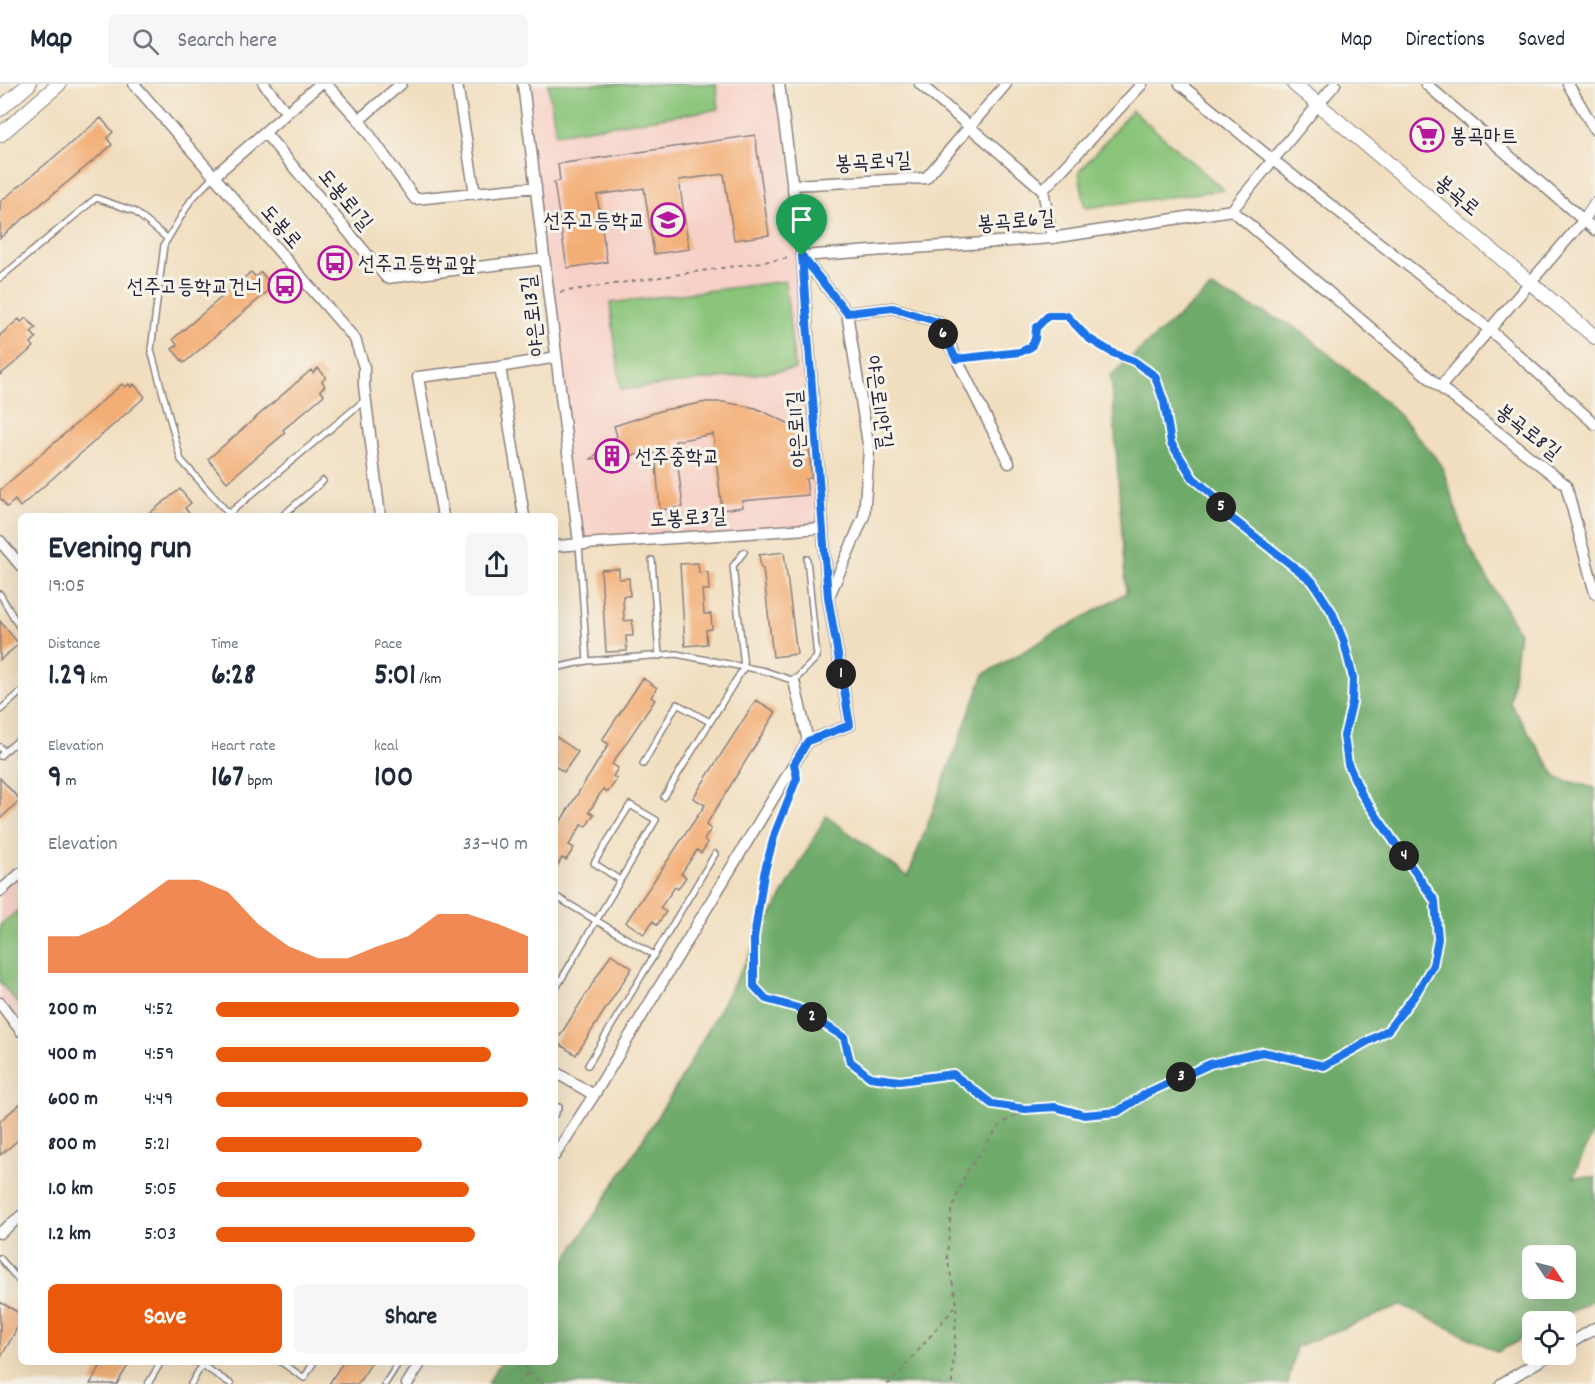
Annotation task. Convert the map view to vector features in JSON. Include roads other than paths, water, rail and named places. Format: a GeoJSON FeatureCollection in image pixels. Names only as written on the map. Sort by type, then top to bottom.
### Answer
{"type":"FeatureCollection","features":[{"type":"Feature","properties":{"kind":"street"},"geometry":{"type":"LineString","coordinates":[[0,109],[29,84]]}},
{"type":"Feature","properties":{"kind":"street"},"geometry":{"type":"LineString","coordinates":[[0,135],[59,84]]}},
{"type":"Feature","properties":{"kind":"street","name":"도봉로"},"geometry":{"type":"LineString","coordinates":[[134,84],[355,339],[364,367],[380,513]]}},
{"type":"Feature","properties":{"kind":"street"},"geometry":{"type":"LineString","coordinates":[[264,84],[287,113]]}},
{"type":"Feature","properties":{"kind":"street"},"geometry":{"type":"LineString","coordinates":[[213,177],[320,84]]}},
{"type":"Feature","properties":{"kind":"street"},"geometry":{"type":"LineString","coordinates":[[326,84],[359,120],[415,200],[536,187]]}},
{"type":"Feature","properties":{"kind":"street"},"geometry":{"type":"LineString","coordinates":[[359,120],[401,84]]}},
{"type":"Feature","properties":{"kind":"street"},"geometry":{"type":"LineString","coordinates":[[457,84],[475,194]]}},
{"type":"Feature","properties":{"kind":"street","name":"야은로13길"},"geometry":{"type":"LineString","coordinates":[[523,84],[579,543]]}},
{"type":"Feature","properties":{"kind":"street","name":"야은로11길"},"geometry":{"type":"LineString","coordinates":[[779,84],[802,256],[828,597],[850,725],[808,741]]}},
{"type":"Feature","properties":{"kind":"street"},"geometry":{"type":"LineString","coordinates":[[920,84],[1043,190],[1052,238]]}},
{"type":"Feature","properties":{"kind":"street","name":"봉곡로4길"},"geometry":{"type":"LineString","coordinates":[[792,185],[926,178],[1006,84]]}},
{"type":"Feature","properties":{"kind":"street"},"geometry":{"type":"LineString","coordinates":[[1043,190],[1142,84]]}},
{"type":"Feature","properties":{"kind":"street"},"geometry":{"type":"LineString","coordinates":[[1180,84],[1489,329],[1595,424]]}},
{"type":"Feature","properties":{"kind":"street","name":"봉곡로"},"geometry":{"type":"LineString","coordinates":[[1294,84],[1595,337]]}},
{"type":"Feature","properties":{"kind":"street"},"geometry":{"type":"LineString","coordinates":[[1335,84],[1232,210],[1440,387],[1584,220],[1595,203]]}},
{"type":"Feature","properties":{"kind":"street"},"geometry":{"type":"LineString","coordinates":[[1426,84],[1595,230]]}},
{"type":"Feature","properties":{"kind":"street"},"geometry":{"type":"LineString","coordinates":[[1568,84],[1595,130]]}},
{"type":"Feature","properties":{"kind":"street","name":"도봉로1길"},"geometry":{"type":"LineString","coordinates":[[265,133],[387,278],[544,259]]}},
{"type":"Feature","properties":{"kind":"street","name":"봉곡로6길"},"geometry":{"type":"LineString","coordinates":[[802,256],[1052,238],[1232,210]]}},
{"type":"Feature","properties":{"kind":"street","name":"야은로11안길"},"geometry":{"type":"LineString","coordinates":[[802,256],[847,313],[869,450],[864,516],[828,597]]}},
{"type":"Feature","properties":{"kind":"street"},"geometry":{"type":"LineString","coordinates":[[847,313],[893,308],[938,322],[1009,463]]}},
{"type":"Feature","properties":{"kind":"street"},"geometry":{"type":"LineString","coordinates":[[442,513],[418,377],[500,367],[556,357]]}},
{"type":"Feature","properties":{"kind":"street"},"geometry":{"type":"LineString","coordinates":[[500,367],[524,513]]}},
{"type":"Feature","properties":{"kind":"street","name":"봉곡로8길"},"geometry":{"type":"LineString","coordinates":[[1440,387],[1566,485],[1595,592]]}},
{"type":"Feature","properties":{"kind":"street","name":"도봉로3길"},"geometry":{"type":"LineString","coordinates":[[558,546],[823,528]]}},
{"type":"Feature","properties":{"kind":"street"},"geometry":{"type":"LineString","coordinates":[[0,541],[18,562]]}},
{"type":"Feature","properties":{"kind":"street"},"geometry":{"type":"LineString","coordinates":[[558,1150],[594,1095],[808,741],[794,681]]}},
{"type":"Feature","properties":{"kind":"street"},"geometry":{"type":"LineString","coordinates":[[0,891],[18,876]]}},
{"type":"Feature","properties":{"kind":"street"},"geometry":{"type":"LineString","coordinates":[[0,1003],[18,1027]]}},
{"type":"Feature","properties":{"kind":"street"},"geometry":{"type":"LineString","coordinates":[[558,1073],[594,1095]]}},
{"type":"Feature","properties":{"kind":"street"},"geometry":{"type":"LineString","coordinates":[[0,1233],[18,1218]]}},
{"type":"Feature","properties":{"kind":"street"},"geometry":{"type":"LineString","coordinates":[[1576,1340],[1595,1328]]}},
{"type":"Feature","properties":{"kind":"street"},"geometry":{"type":"LineString","coordinates":[[407,1384],[419,1365]]}},
{"type":"Feature","properties":{"kind":"street"},"geometry":{"type":"LineString","coordinates":[[1501,1384],[1533,1365]]}},
{"type":"Feature","properties":{"kind":"lane"},"geometry":{"type":"LineString","coordinates":[[213,177],[191,200],[164,245],[151,350],[181,460],[225,513]]}},
{"type":"Feature","properties":{"kind":"lane"},"geometry":{"type":"LineString","coordinates":[[0,278],[96,198],[134,212],[168,239]]}},
{"type":"Feature","properties":{"kind":"lane"},"geometry":{"type":"LineString","coordinates":[[229,513],[366,399]]}},
{"type":"Feature","properties":{"kind":"lane"},"geometry":{"type":"LineString","coordinates":[[285,513],[322,481]]}},
{"type":"Feature","properties":{"kind":"lane"},"geometry":{"type":"LineString","coordinates":[[579,543],[587,661]]}},
{"type":"Feature","properties":{"kind":"lane"},"geometry":{"type":"LineString","coordinates":[[664,797],[744,667],[733,566],[744,552]]}},
{"type":"Feature","properties":{"kind":"lane"},"geometry":{"type":"LineString","coordinates":[[558,667],[587,661],[676,654],[765,671],[794,681],[817,657],[807,559]]}},
{"type":"Feature","properties":{"kind":"lane"},"geometry":{"type":"LineString","coordinates":[[652,560],[659,656]]}},
{"type":"Feature","properties":{"kind":"lane"},"geometry":{"type":"LineString","coordinates":[[0,594],[18,625]]}},
{"type":"Feature","properties":{"kind":"lane"},"geometry":{"type":"LineString","coordinates":[[0,710],[18,695]]}},
{"type":"Feature","properties":{"kind":"lane"},"geometry":{"type":"LineString","coordinates":[[643,764],[677,704],[710,722]]}},
{"type":"Feature","properties":{"kind":"lane"},"geometry":{"type":"LineString","coordinates":[[1,752],[18,740]]}},
{"type":"Feature","properties":{"kind":"lane"},"geometry":{"type":"LineString","coordinates":[[558,985],[656,820],[630,805],[594,863],[620,880]]}},
{"type":"Feature","properties":{"kind":"lane"},"geometry":{"type":"LineString","coordinates":[[588,1065],[715,854]]}},
{"type":"Feature","properties":{"kind":"lane"},"geometry":{"type":"LineString","coordinates":[[558,898],[654,955]]}},
{"type":"Feature","properties":{"kind":"lane"},"geometry":{"type":"LineString","coordinates":[[0,1258],[18,1279]]}},
{"type":"Feature","properties":{"kind":"lane"},"geometry":{"type":"LineString","coordinates":[[148,1384],[159,1365]]}},
{"type":"Feature","properties":{"kind":"lane"},"geometry":{"type":"LineString","coordinates":[[191,1384],[199,1365]]}},
{"type":"Feature","properties":{"kind":"lane"},"geometry":{"type":"LineString","coordinates":[[201,1365],[231,1384]]}},
{"type":"Feature","properties":{"kind":"lane"},"geometry":{"type":"LineString","coordinates":[[284,1365],[304,1378],[312,1365]]}},
{"type":"Feature","properties":{"kind":"lane"},"geometry":{"type":"LineString","coordinates":[[385,1384],[397,1365]]}},
{"type":"Feature","properties":{"kind":"place","name":"봉곡마트"},"geometry":{"type":"Point","coordinates":[1427,135]}},
{"type":"Feature","properties":{"kind":"place","name":"선주고등학교"},"geometry":{"type":"Point","coordinates":[668,220]}},
{"type":"Feature","properties":{"kind":"place","name":"선주고등학교앞"},"geometry":{"type":"Point","coordinates":[335,263]}},
{"type":"Feature","properties":{"kind":"place","name":"선주고등학교건너"},"geometry":{"type":"Point","coordinates":[285,286]}},
{"type":"Feature","properties":{"kind":"place","name":"선주중학교"},"geometry":{"type":"Point","coordinates":[612,456]}}]}
